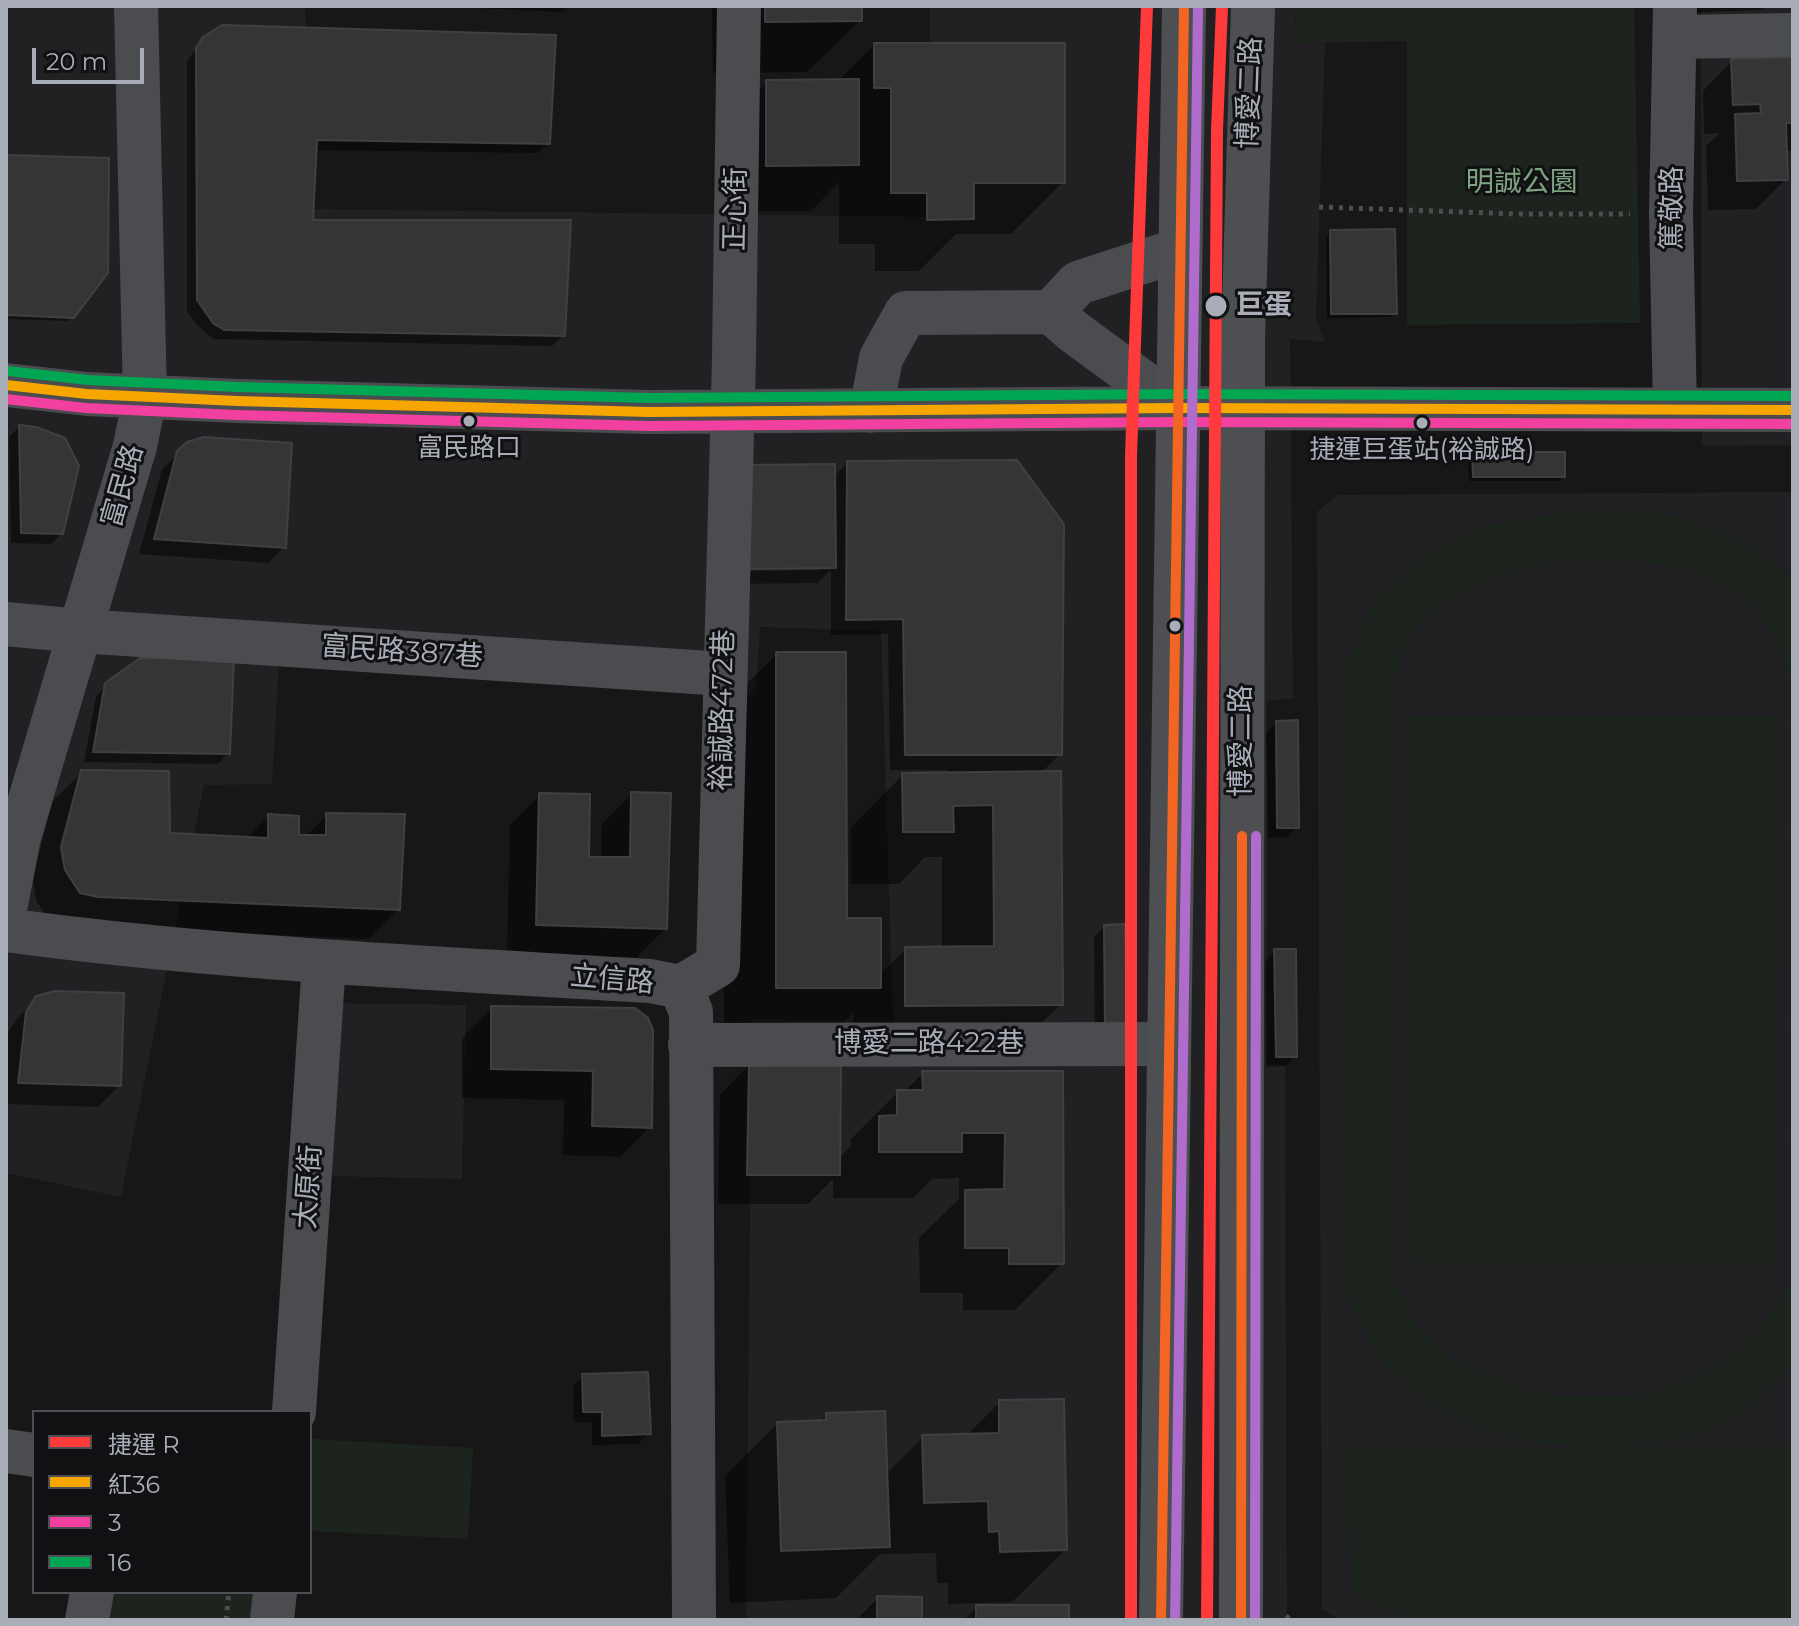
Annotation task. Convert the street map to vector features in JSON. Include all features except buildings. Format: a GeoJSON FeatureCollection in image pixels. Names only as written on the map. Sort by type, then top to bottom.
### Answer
{"type":"FeatureCollection","features":[{"type":"Feature","properties":{"kind":"main road"},"geometry":{"type":"LineString","coordinates":[[1161,1620],[1184,6]]}},
{"type":"Feature","properties":{"kind":"main road","name":"博愛二路"},"geometry":{"type":"LineString","coordinates":[[1241,1620],[1243,410],[1253,6]]}},
{"type":"Feature","properties":{"kind":"street","name":"富民路"},"geometry":{"type":"LineString","coordinates":[[6,904],[19,837],[135,446],[145,397],[136,6]]}},
{"type":"Feature","properties":{"kind":"street","name":"正心街"},"geometry":{"type":"LineString","coordinates":[[732,412],[739,6]]}},
{"type":"Feature","properties":{"kind":"street"},"geometry":{"type":"LineString","coordinates":[[1675,22],[1793,35]]}},
{"type":"Feature","properties":{"kind":"street","name":"篤敬路"},"geometry":{"type":"LineString","coordinates":[[1675,22],[1671,213],[1675,410]]}},
{"type":"Feature","properties":{"kind":"street"},"geometry":{"type":"LineString","coordinates":[[1051,312],[1078,283],[1179,250]]}},
{"type":"Feature","properties":{"kind":"street"},"geometry":{"type":"LineString","coordinates":[[871,411],[881,358],[906,313],[1051,312],[1178,408]]}},
{"type":"Feature","properties":{"kind":"street"},"geometry":{"type":"LineString","coordinates":[[6,385],[145,397],[732,412],[1178,408],[1793,410]]}},
{"type":"Feature","properties":{"kind":"street","name":"裕誠路472巷"},"geometry":{"type":"LineString","coordinates":[[681,987],[718,965],[732,412]]}},
{"type":"Feature","properties":{"kind":"street","name":"富民路387巷"},"geometry":{"type":"LineString","coordinates":[[6,624],[724,674]]}},
{"type":"Feature","properties":{"kind":"street","name":"立信路"},"geometry":{"type":"LineString","coordinates":[[6,930],[78,940],[324,962],[650,981],[681,987],[691,1012],[694,1620]]}},
{"type":"Feature","properties":{"kind":"street","name":"太原街"},"geometry":{"type":"LineString","coordinates":[[294,1410],[324,962]]}},
{"type":"Feature","properties":{"kind":"street","name":"博愛二路422巷"},"geometry":{"type":"LineString","coordinates":[[690,1045],[1169,1044]]}},
{"type":"Feature","properties":{"kind":"street"},"geometry":{"type":"LineString","coordinates":[[6,1451],[32,1455]]}},
{"type":"Feature","properties":{"kind":"street"},"geometry":{"type":"LineString","coordinates":[[87,1620],[92,1594]]}},
{"type":"Feature","properties":{"kind":"street"},"geometry":{"type":"LineString","coordinates":[[272,1620],[275,1594]]}},
{"type":"Feature","properties":{"kind":"path"},"geometry":{"type":"LineString","coordinates":[[1319,207],[1518,214],[1671,213]]}},
{"type":"Feature","properties":{"kind":"path"},"geometry":{"type":"LineString","coordinates":[[226,1620],[229,1594]]}},
{"type":"Feature","properties":{"kind":"shaded area"},"geometry":{"type":"Polygon","coordinates":[[[6,6],[305,6],[313,209],[929,217],[930,6],[1295,6],[1296,43],[1325,43],[1316,319],[1325,342],[1290,339],[1293,699],[1267,700],[1267,1064],[1285,1065],[1287,1620],[746,1620],[752,1019],[893,1023],[881,631],[760,627],[756,695],[279,664],[272,784],[204,785],[121,1197],[6,1173],[6,6]]]}},
{"type":"Feature","properties":{"kind":"shaded area"},"geometry":{"type":"Polygon","coordinates":[[[1701,6],[1793,6],[1793,445],[1702,446],[1701,6]]]}},
{"type":"Feature","properties":{"kind":"shaded area"},"geometry":{"type":"Polygon","coordinates":[[[1793,492],[1793,1620],[1340,1620],[1322,1609],[1317,512],[1338,495],[1793,492]]]}},
{"type":"Feature","properties":{"kind":"shaded area"},"geometry":{"type":"Polygon","coordinates":[[[334,1003],[466,1005],[462,1179],[330,1176],[334,1003]]]}},
{"type":"Feature","properties":{"kind":"green space","name":"明誠公園"},"geometry":{"type":"Polygon","coordinates":[[[1295,6],[1634,6],[1640,323],[1407,325],[1407,41],[1296,43],[1295,6]]]}},
{"type":"Feature","properties":{"kind":"green space"},"geometry":{"type":"Polygon","coordinates":[[[1586,510],[1678,515],[1746,544],[1793,576],[1793,1363],[1752,1403],[1700,1433],[1664,1443],[1608,1448],[1793,1447],[1793,1620],[1415,1620],[1351,1591],[1346,1448],[1585,1448],[1529,1441],[1473,1425],[1427,1402],[1381,1361],[1347,1296],[1344,671],[1372,604],[1418,559],[1489,524],[1586,510]],[[1588,559],[1539,566],[1467,590],[1427,619],[1410,638],[1395,678],[1396,1285],[1416,1325],[1454,1361],[1537,1393],[1581,1397],[1633,1397],[1683,1383],[1723,1364],[1759,1330],[1791,1284],[1789,678],[1766,621],[1735,592],[1716,581],[1675,567],[1588,559]]]}},
{"type":"Feature","properties":{"kind":"green space"},"geometry":{"type":"Polygon","coordinates":[[[1409,716],[1775,716],[1776,1262],[1411,1263],[1409,716]]]}},
{"type":"Feature","properties":{"kind":"green space"},"geometry":{"type":"Polygon","coordinates":[[[312,1439],[473,1448],[468,1539],[312,1531],[312,1439]]]}},
{"type":"Feature","properties":{"kind":"green space"},"geometry":{"type":"Polygon","coordinates":[[[104,1594],[265,1594],[262,1620],[99,1620],[104,1594]]]}},
{"type":"Feature","properties":{"kind":"metro line","name":"R"},"geometry":{"type":"LineString","coordinates":[[1131,1620],[1131,456],[1147,6]]}},
{"type":"Feature","properties":{"kind":"metro line","name":"R"},"geometry":{"type":"LineString","coordinates":[[1207,1620],[1217,130],[1222,6]]}},
{"type":"Feature","properties":{"kind":"transit line"},"geometry":{"type":"LineString","coordinates":[[1161,1620],[1184,6]]}},
{"type":"Feature","properties":{"kind":"transit line"},"geometry":{"type":"LineString","coordinates":[[1175,1620],[1198,6]]}},
{"type":"Feature","properties":{"kind":"transit line","name":"16"},"geometry":{"type":"LineString","coordinates":[[8,371],[88,380],[238,387],[649,398],[1178,394],[1793,396]]}},
{"type":"Feature","properties":{"kind":"transit line","name":"紅36"},"geometry":{"type":"LineString","coordinates":[[6,385],[87,394],[237,401],[649,412],[1178,408],[1793,410]]}},
{"type":"Feature","properties":{"kind":"transit line","name":"3"},"geometry":{"type":"LineString","coordinates":[[6,399],[86,408],[236,415],[649,426],[1178,422],[1793,424]]}},
{"type":"Feature","properties":{"kind":"transit line"},"geometry":{"type":"LineString","coordinates":[[1241,1620],[1242,836]]}},
{"type":"Feature","properties":{"kind":"transit line"},"geometry":{"type":"LineString","coordinates":[[1255,1620],[1256,836]]}},
{"type":"Feature","properties":{"kind":"place","name":"巨蛋"},"geometry":{"type":"Point","coordinates":[1216,306]}},
{"type":"Feature","properties":{"kind":"place","name":"富民路口"},"geometry":{"type":"Point","coordinates":[469,421]}},
{"type":"Feature","properties":{"kind":"place","name":"捷運巨蛋站(裕誠路)"},"geometry":{"type":"Point","coordinates":[1422,423]}}]}
